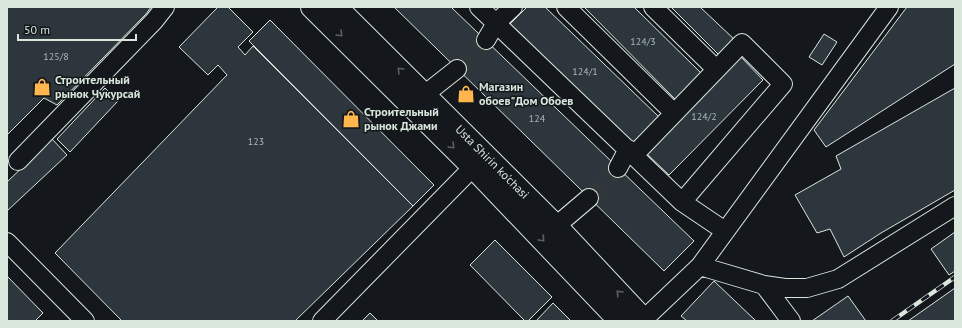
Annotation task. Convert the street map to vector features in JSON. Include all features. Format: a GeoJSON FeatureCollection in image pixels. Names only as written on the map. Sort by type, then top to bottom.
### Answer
{"type":"FeatureCollection","features":[{"type":"Feature","properties":{"kind":"main road","name":"Usta Shirin ko'chasi"},"geometry":{"type":"LineString","coordinates":[[312,7],[479,161],[556,226],[643,320]]}},
{"type":"Feature","properties":{"kind":"main road","name":"Usta Shirin ko'chasi"},"geometry":{"type":"LineString","coordinates":[[336,7],[424,94],[479,161],[620,321]]}},
{"type":"Feature","properties":{"kind":"lane"},"geometry":{"type":"LineString","coordinates":[[18,161],[154,21],[165,7]]}},
{"type":"Feature","properties":{"kind":"lane"},"geometry":{"type":"LineString","coordinates":[[480,7],[682,202],[725,231]]}},
{"type":"Feature","properties":{"kind":"lane"},"geometry":{"type":"LineString","coordinates":[[486,40],[496,23],[513,7]]}},
{"type":"Feature","properties":{"kind":"lane"},"geometry":{"type":"LineString","coordinates":[[566,7],[674,113]]}},
{"type":"Feature","properties":{"kind":"lane"},"geometry":{"type":"LineString","coordinates":[[653,7],[716,69]]}},
{"type":"Feature","properties":{"kind":"lane"},"geometry":{"type":"LineString","coordinates":[[643,320],[700,266],[881,9]]}},
{"type":"Feature","properties":{"kind":"lane"},"geometry":{"type":"LineString","coordinates":[[618,168],[631,152],[674,113],[742,43],[783,84],[682,202]]}},
{"type":"Feature","properties":{"kind":"lane"},"geometry":{"type":"LineString","coordinates":[[424,94],[457,69]]}},
{"type":"Feature","properties":{"kind":"lane"},"geometry":{"type":"LineString","coordinates":[[322,321],[479,161]]}},
{"type":"Feature","properties":{"kind":"lane"},"geometry":{"type":"LineString","coordinates":[[556,226],[590,198]]}},
{"type":"Feature","properties":{"kind":"lane"},"geometry":{"type":"LineString","coordinates":[[700,266],[764,285],[785,288],[807,288],[838,280],[955,206]]}},
{"type":"Feature","properties":{"kind":"lane"},"geometry":{"type":"LineString","coordinates":[[7,242],[85,321]]}},
{"type":"Feature","properties":{"kind":"lane"},"geometry":{"type":"LineString","coordinates":[[764,285],[791,321]]}},
{"type":"Feature","properties":{"kind":"building","name":"Строительный рынок Чукурсай"},"geometry":{"type":"Polygon","coordinates":[[[7,7],[151,7],[146,14],[57,105],[44,98],[7,135],[7,7]]]}},
{"type":"Feature","properties":{"kind":"building"},"geometry":{"type":"Polygon","coordinates":[[[218,7],[228,7],[253,32],[238,47],[245,55],[253,46],[413,206],[295,321],[122,321],[55,253],[227,75],[218,65],[208,75],[179,47],[218,7]]]}},
{"type":"Feature","properties":{"kind":"building"},"geometry":{"type":"Polygon","coordinates":[[[394,7],[451,7],[694,241],[664,271],[394,7]]]}},
{"type":"Feature","properties":{"kind":"building"},"geometry":{"type":"Polygon","coordinates":[[[527,7],[545,7],[659,117],[634,144],[510,24],[527,7]]]}},
{"type":"Feature","properties":{"kind":"building"},"geometry":{"type":"Polygon","coordinates":[[[584,7],[634,7],[702,74],[676,100],[584,7]]]}},
{"type":"Feature","properties":{"kind":"building"},"geometry":{"type":"Polygon","coordinates":[[[671,7],[700,7],[735,40],[720,56],[671,7]]]}},
{"type":"Feature","properties":{"kind":"building"},"geometry":{"type":"Polygon","coordinates":[[[907,7],[955,7],[955,64],[826,147],[814,130],[907,7]]]}},
{"type":"Feature","properties":{"kind":"building"},"geometry":{"type":"Polygon","coordinates":[[[270,20],[434,185],[413,206],[249,41],[270,20]]]}},
{"type":"Feature","properties":{"kind":"building"},"geometry":{"type":"Polygon","coordinates":[[[824,34],[837,42],[822,65],[809,57],[824,34]]]}},
{"type":"Feature","properties":{"kind":"building"},"geometry":{"type":"Polygon","coordinates":[[[741,57],[763,80],[669,175],[646,153],[741,57]]]}},
{"type":"Feature","properties":{"kind":"building"},"geometry":{"type":"Polygon","coordinates":[[[105,88],[118,101],[70,152],[57,139],[105,88]]]}},
{"type":"Feature","properties":{"kind":"building"},"geometry":{"type":"Polygon","coordinates":[[[955,88],[955,190],[881,233],[844,257],[830,229],[817,233],[795,195],[841,169],[836,156],[955,88]]]}},
{"type":"Feature","properties":{"kind":"building"},"geometry":{"type":"Polygon","coordinates":[[[52,139],[67,155],[7,211],[7,182],[52,139]]]}},
{"type":"Feature","properties":{"kind":"building"},"geometry":{"type":"Polygon","coordinates":[[[955,232],[955,271],[949,275],[931,249],[955,232]]]}},
{"type":"Feature","properties":{"kind":"building"},"geometry":{"type":"Polygon","coordinates":[[[495,240],[552,297],[528,321],[525,321],[470,265],[495,240]]]}},
{"type":"Feature","properties":{"kind":"building"},"geometry":{"type":"Polygon","coordinates":[[[7,276],[43,313],[35,321],[7,321],[7,276]]]}},
{"type":"Feature","properties":{"kind":"building"},"geometry":{"type":"Polygon","coordinates":[[[714,281],[756,321],[687,321],[681,316],[714,281]]]}},
{"type":"Feature","properties":{"kind":"building"},"geometry":{"type":"Polygon","coordinates":[[[955,288],[955,321],[908,321],[955,288]]]}},
{"type":"Feature","properties":{"kind":"building"},"geometry":{"type":"Polygon","coordinates":[[[848,296],[866,321],[812,321],[848,296]]]}},
{"type":"Feature","properties":{"kind":"building"},"geometry":{"type":"Polygon","coordinates":[[[553,303],[571,321],[536,321],[553,303]]]}},
{"type":"Feature","properties":{"kind":"building"},"geometry":{"type":"Polygon","coordinates":[[[370,313],[378,321],[362,321],[370,313]]]}},
{"type":"Feature","properties":{"kind":"tunnel"},"geometry":{"type":"LineString","coordinates":[[457,69],[486,40]]}},
{"type":"Feature","properties":{"kind":"tunnel"},"geometry":{"type":"LineString","coordinates":[[589,198],[618,168]]}},
{"type":"Feature","properties":{"kind":"railway"},"geometry":{"type":"LineString","coordinates":[[892,321],[955,277]]}},
{"type":"Feature","properties":{"kind":"place","name":"Строительный рынок Чукурсай"},"geometry":{"type":"Point","coordinates":[42,87]}},
{"type":"Feature","properties":{"kind":"place","name":"Магазин обоев\"Дом Обоев"},"geometry":{"type":"Point","coordinates":[466,94]}},
{"type":"Feature","properties":{"kind":"place","name":"Строительный рынок Джами"},"geometry":{"type":"Point","coordinates":[351,119]}}]}
